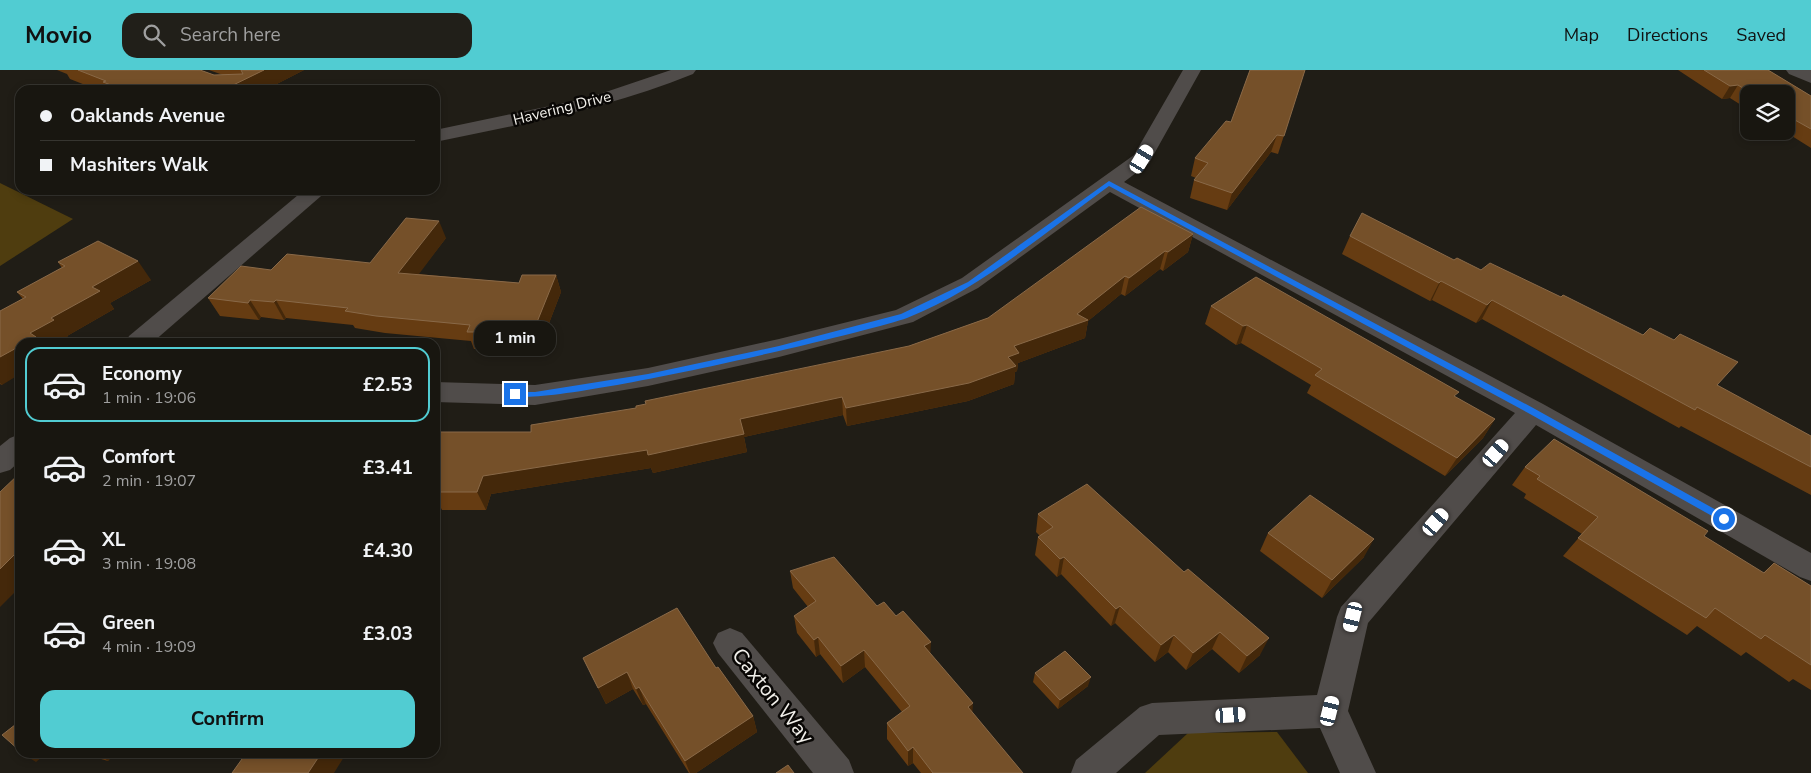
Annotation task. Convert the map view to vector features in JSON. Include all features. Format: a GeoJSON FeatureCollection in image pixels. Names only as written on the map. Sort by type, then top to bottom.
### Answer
{"type":"FeatureCollection","features":[{"type":"Feature","properties":{"kind":"street","name":"Havering Drive"},"geometry":{"type":"LineString","coordinates":[[440,135],[551,114],[667,79],[687,70]]}},
{"type":"Feature","properties":{"kind":"street"},"geometry":{"type":"LineString","coordinates":[[440,392],[535,395],[648,377],[779,348],[904,316],[970,283],[1142,159],[1192,70]]}},
{"type":"Feature","properties":{"kind":"street"},"geometry":{"type":"LineString","coordinates":[[1795,70],[1811,78]]}},
{"type":"Feature","properties":{"kind":"street"},"geometry":{"type":"LineString","coordinates":[[1109,183],[1533,412],[1811,568]]}},
{"type":"Feature","properties":{"kind":"street"},"geometry":{"type":"LineString","coordinates":[[143,338],[311,195]]}},
{"type":"Feature","properties":{"kind":"street"},"geometry":{"type":"LineString","coordinates":[[1358,773],[1330,711],[1353,617],[1533,412]]}},
{"type":"Feature","properties":{"kind":"street"},"geometry":{"type":"LineString","coordinates":[[0,462],[15,449]]}},
{"type":"Feature","properties":{"kind":"street","name":"Caxton Way"},"geometry":{"type":"LineString","coordinates":[[730,643],[836,773]]}},
{"type":"Feature","properties":{"kind":"street"},"geometry":{"type":"LineString","coordinates":[[1089,773],[1152,719],[1330,711]]}},
{"type":"Feature","properties":{"kind":"shaded area"},"geometry":{"type":"Polygon","coordinates":[[[0,183],[15,190],[15,195],[24,195],[73,219],[0,266],[0,183]]]}},
{"type":"Feature","properties":{"kind":"shaded area"},"geometry":{"type":"Polygon","coordinates":[[[1277,732],[1308,773],[1145,773],[1188,733],[1277,732]]]}},
{"type":"Feature","properties":{"kind":"building"},"geometry":{"type":"Polygon","coordinates":[[[78,70],[200,70],[214,75],[243,74],[241,70],[264,70],[233,85],[111,85],[103,82],[106,81],[78,70]]]}},
{"type":"Feature","properties":{"kind":"building"},"geometry":{"type":"Polygon","coordinates":[[[1250,70],[1305,70],[1284,136],[1277,135],[1232,193],[1194,180],[1208,163],[1195,158],[1226,121],[1231,122],[1250,70]]]}},
{"type":"Feature","properties":{"kind":"building"},"geometry":{"type":"Polygon","coordinates":[[[1704,70],[1768,70],[1793,85],[1738,85],[1730,86],[1704,70]]]}},
{"type":"Feature","properties":{"kind":"building"},"geometry":{"type":"Polygon","coordinates":[[[1795,86],[1811,96],[1811,129],[1795,120],[1795,86]]]}},
{"type":"Feature","properties":{"kind":"building"},"geometry":{"type":"Polygon","coordinates":[[[1141,207],[1193,234],[1168,252],[1165,251],[1129,278],[1125,276],[1077,314],[1088,320],[1014,346],[1019,353],[1008,357],[1016,366],[969,383],[846,408],[842,397],[740,419],[744,434],[648,455],[647,450],[483,476],[477,492],[440,492],[440,432],[531,432],[531,425],[636,408],[636,406],[646,404],[645,401],[909,346],[988,318],[1141,207]]]}},
{"type":"Feature","properties":{"kind":"building"},"geometry":{"type":"Polygon","coordinates":[[[1362,213],[1454,260],[1457,258],[1481,270],[1490,263],[1561,297],[1563,295],[1643,335],[1650,328],[1674,340],[1680,334],[1738,362],[1717,385],[1811,436],[1811,467],[1697,407],[1695,410],[1492,300],[1487,305],[1441,281],[1439,283],[1350,236],[1362,213]]]}},
{"type":"Feature","properties":{"kind":"building"},"geometry":{"type":"Polygon","coordinates":[[[406,218],[439,221],[398,273],[519,283],[522,275],[556,275],[535,327],[512,326],[510,332],[467,332],[470,325],[376,316],[345,311],[348,308],[276,300],[274,302],[250,300],[248,303],[208,298],[241,266],[271,270],[287,254],[370,263],[406,218]]]}},
{"type":"Feature","properties":{"kind":"building"},"geometry":{"type":"Polygon","coordinates":[[[98,241],[138,261],[92,287],[100,291],[51,318],[54,320],[30,333],[36,337],[15,338],[15,349],[0,357],[0,311],[26,297],[17,292],[65,266],[58,262],[98,241]]]}},
{"type":"Feature","properties":{"kind":"building"},"geometry":{"type":"Polygon","coordinates":[[[1256,277],[1459,392],[1454,396],[1495,419],[1457,458],[1315,375],[1322,369],[1247,325],[1243,326],[1211,306],[1256,277]]]}},
{"type":"Feature","properties":{"kind":"building"},"geometry":{"type":"Polygon","coordinates":[[[1554,439],[1708,531],[1704,536],[1764,573],[1774,563],[1811,586],[1811,665],[1765,635],[1761,639],[1715,608],[1706,618],[1578,538],[1598,517],[1537,479],[1540,476],[1525,467],[1554,439]]]}},
{"type":"Feature","properties":{"kind":"building"},"geometry":{"type":"Polygon","coordinates":[[[15,478],[15,554],[0,569],[0,492],[15,478]]]}},
{"type":"Feature","properties":{"kind":"building"},"geometry":{"type":"Polygon","coordinates":[[[1087,484],[1184,572],[1188,569],[1269,638],[1247,656],[1220,632],[1193,653],[1174,635],[1161,645],[1120,606],[1116,609],[1064,557],[1060,559],[1038,537],[1053,527],[1038,514],[1087,484]]]}},
{"type":"Feature","properties":{"kind":"building"},"geometry":{"type":"Polygon","coordinates":[[[1310,495],[1374,539],[1332,580],[1268,533],[1310,495]]]}},
{"type":"Feature","properties":{"kind":"building"},"geometry":{"type":"Polygon","coordinates":[[[834,557],[877,606],[884,602],[896,616],[903,611],[931,642],[924,646],[973,703],[968,707],[1023,773],[933,773],[913,747],[908,751],[887,723],[910,706],[864,650],[841,666],[818,637],[814,640],[794,616],[816,601],[790,571],[834,557]]]}},
{"type":"Feature","properties":{"kind":"building"},"geometry":{"type":"Polygon","coordinates":[[[677,608],[716,668],[718,667],[753,716],[685,761],[639,687],[636,689],[627,672],[598,688],[583,658],[677,608]]]}},
{"type":"Feature","properties":{"kind":"building"},"geometry":{"type":"Polygon","coordinates":[[[1065,651],[1091,677],[1060,700],[1035,673],[1065,651]]]}},
{"type":"Feature","properties":{"kind":"building"},"geometry":{"type":"Polygon","coordinates":[[[15,725],[15,747],[2,735],[15,725]]]}},
{"type":"Feature","properties":{"kind":"building"},"geometry":{"type":"Polygon","coordinates":[[[243,758],[318,758],[308,773],[232,773],[243,758]]]}},
{"type":"Feature","properties":{"kind":"building"},"geometry":{"type":"Polygon","coordinates":[[[788,765],[794,773],[776,773],[788,765]]]}},
{"type":"Feature","properties":{"kind":"route"},"geometry":{"type":"LineString","coordinates":[[515,394],[535,395],[648,377],[779,348],[904,316],[970,283],[1109,183],[1533,412],[1724,519]]}}]}
